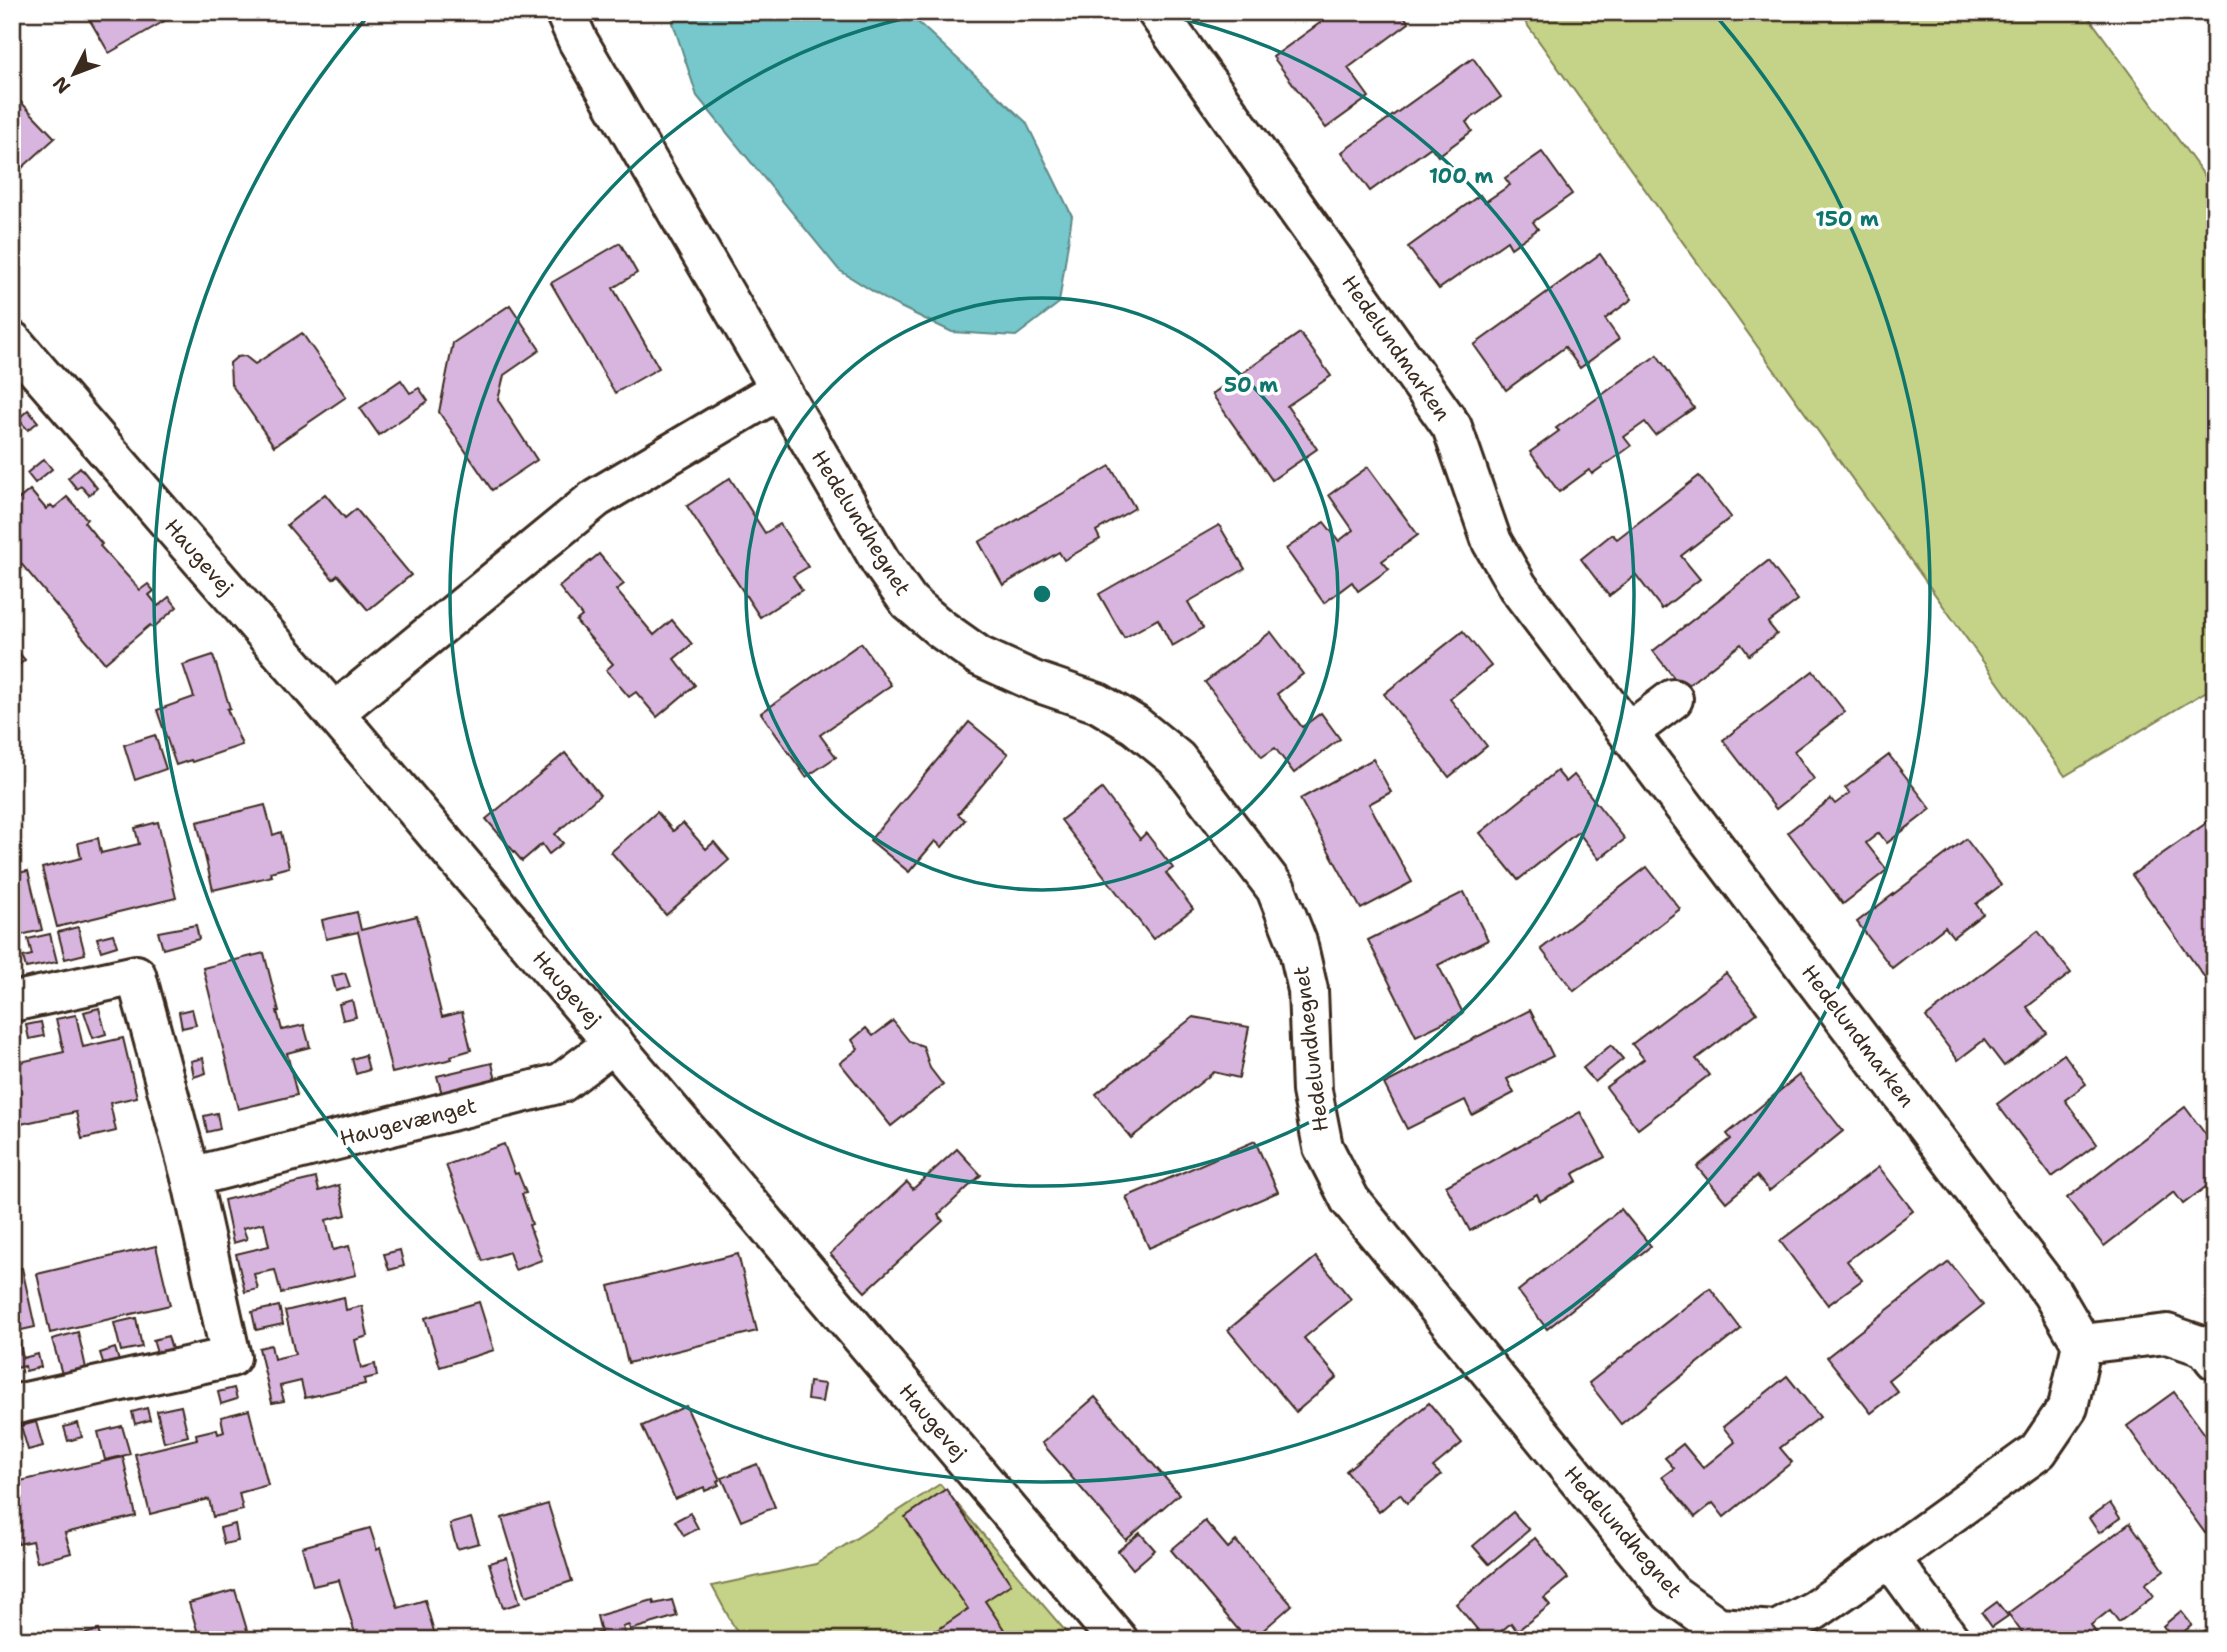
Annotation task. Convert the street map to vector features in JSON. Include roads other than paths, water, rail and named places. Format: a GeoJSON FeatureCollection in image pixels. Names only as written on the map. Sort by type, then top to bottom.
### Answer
{"type":"FeatureCollection","features":[{"type":"Feature","properties":{"kind":"street","name":"Hedelundhegnet"},"geometry":{"type":"LineString","coordinates":[[565,12],[579,41],[880,561],[909,602],[979,656],[1034,681],[1098,704],[1135,725],[1177,760],[1276,889],[1297,942],[1308,990],[1312,1091],[1323,1147],[1350,1200],[1671,1593],[1718,1627],[1776,1631],[1815,1610],[1890,1558]]}},
{"type":"Feature","properties":{"kind":"street","name":"Hedelundmarken"},"geometry":{"type":"LineString","coordinates":[[1157,12],[1452,426],[1492,542],[1518,587],[2052,1293],[2082,1344]]}},
{"type":"Feature","properties":{"kind":"street","name":"Haugevej"},"geometry":{"type":"LineString","coordinates":[[12,341],[334,713],[1118,1640]]}},
{"type":"Feature","properties":{"kind":"street"},"geometry":{"type":"LineString","coordinates":[[334,713],[596,498],[780,389]]}},
{"type":"Feature","properties":{"kind":"street"},"geometry":{"type":"LineString","coordinates":[[1629,732],[1673,699]]}},
{"type":"Feature","properties":{"kind":"street"},"geometry":{"type":"LineString","coordinates":[[12,1002],[136,975],[191,1177],[231,1357],[12,1405]]}},
{"type":"Feature","properties":{"kind":"street","name":"Haugevænget"},"geometry":{"type":"LineString","coordinates":[[191,1177],[561,1083],[614,1043]]}},
{"type":"Feature","properties":{"kind":"street"},"geometry":{"type":"LineString","coordinates":[[1950,1640],[1890,1558],[2038,1451],[2068,1407],[2082,1344],[2167,1334],[2205,1347],[2215,1360]]}},
{"type":"Feature","properties":{"kind":"water"},"geometry":{"type":"Polygon","coordinates":[[[674,12],[907,12],[1026,122],[1072,216],[1059,303],[1016,336],[952,332],[890,302],[839,270],[697,96],[673,23],[674,12]]]}}]}
